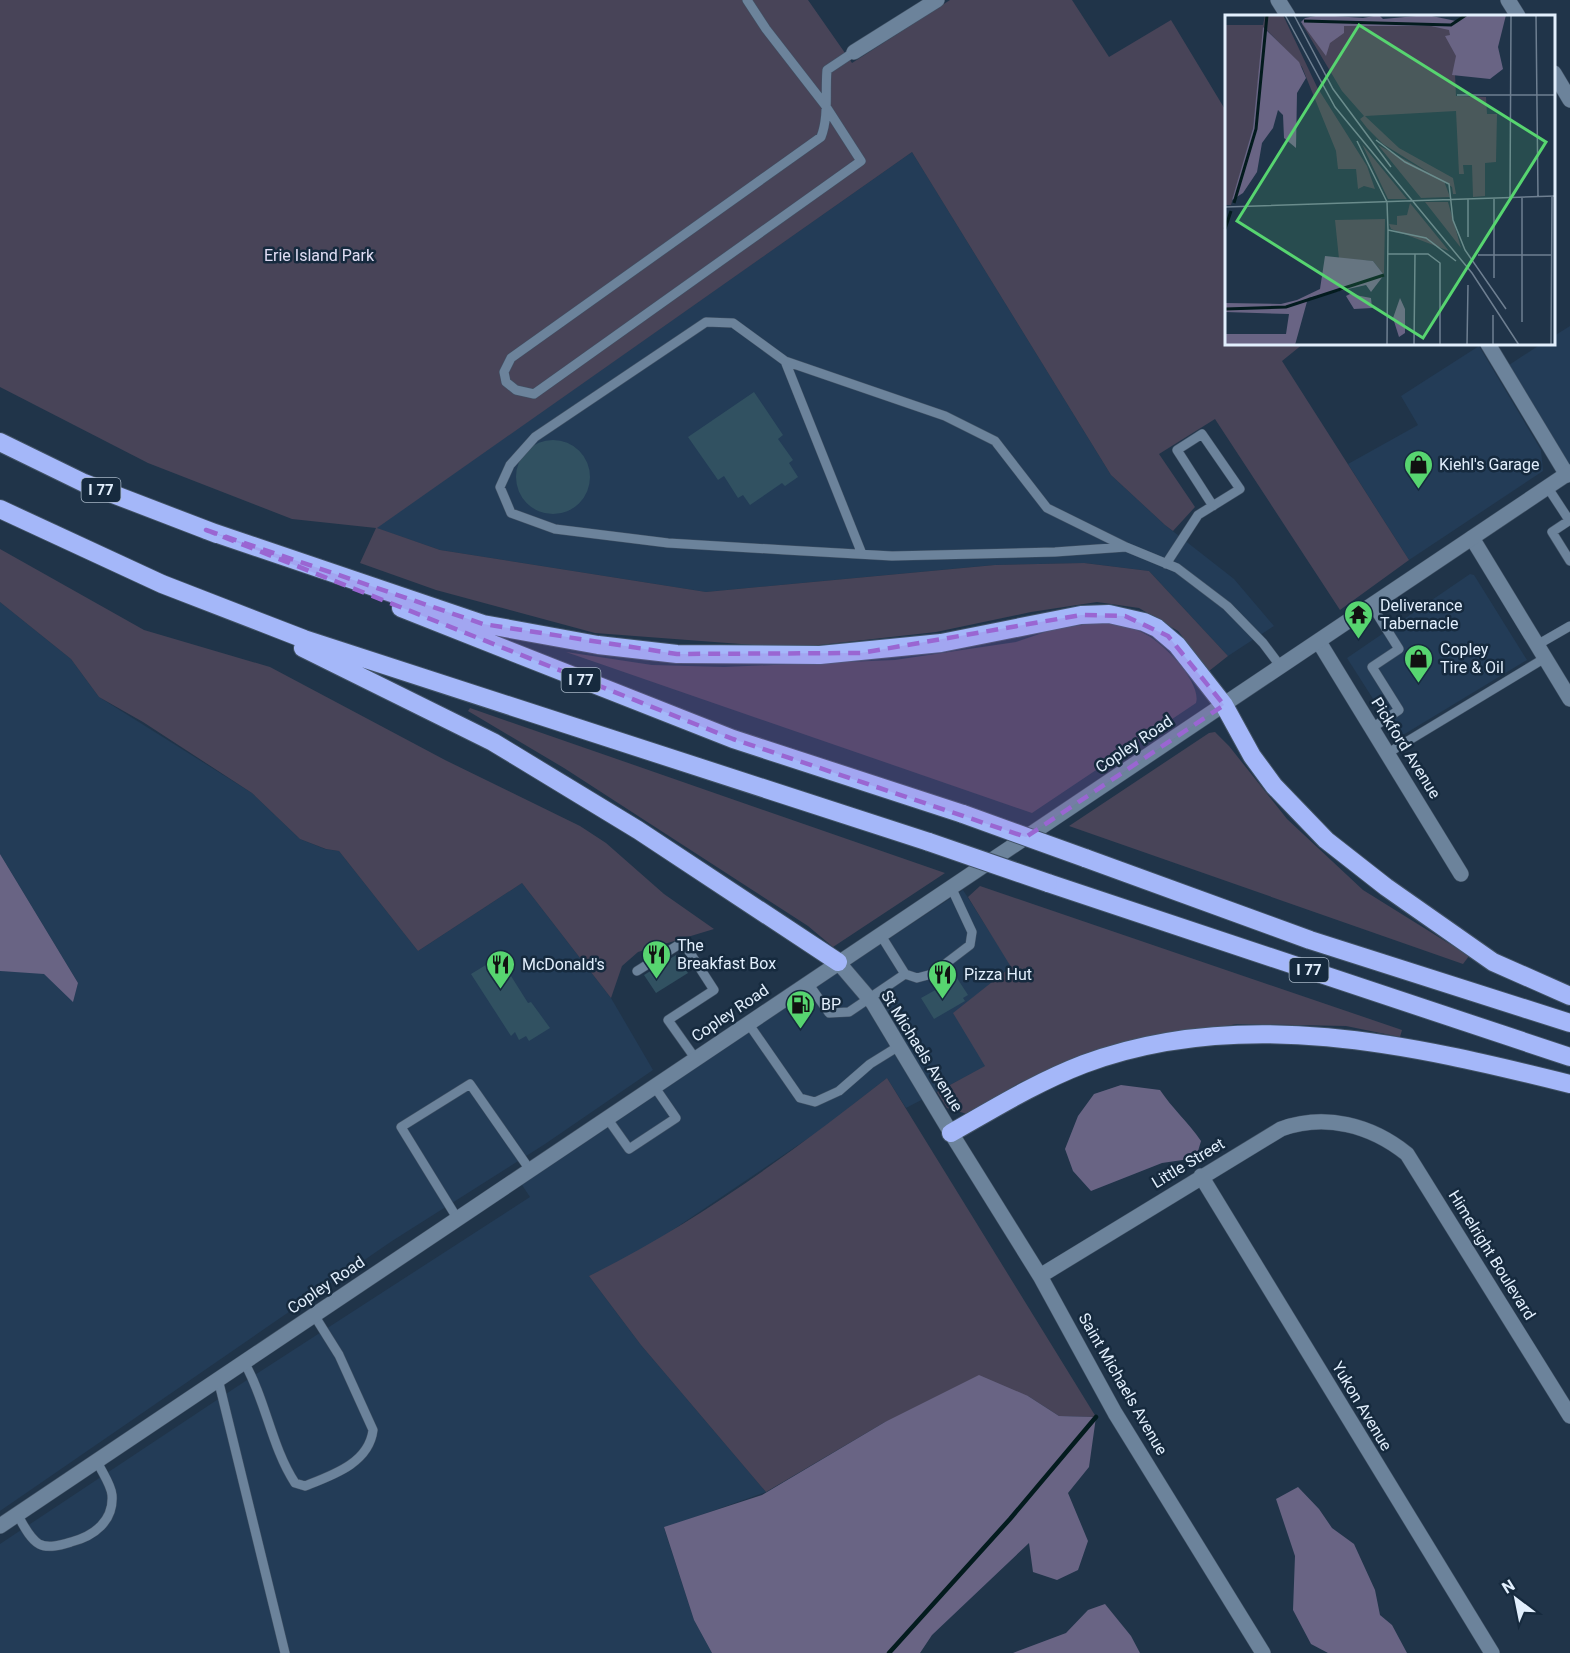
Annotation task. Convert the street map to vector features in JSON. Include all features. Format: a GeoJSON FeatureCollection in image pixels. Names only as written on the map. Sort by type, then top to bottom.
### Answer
{"type":"FeatureCollection","features":[{"type":"Feature","properties":{"kind":"highway","name":"I 77"},"geometry":{"type":"LineString","coordinates":[[0,442],[84,483],[733,739],[963,814],[1310,940],[1570,1023]]}},
{"type":"Feature","properties":{"kind":"highway","name":"I 77"},"geometry":{"type":"LineString","coordinates":[[0,509],[162,584],[315,642],[928,842],[1570,1057]]}},
{"type":"Feature","properties":{"kind":"highway"},"geometry":{"type":"LineString","coordinates":[[206,530],[483,624],[598,645],[677,654],[792,656],[861,652],[941,643],[1081,615],[1117,615],[1144,622],[1168,636],[1224,705],[1252,756],[1274,786],[1326,840],[1380,883],[1493,962],[1570,996]]}},
{"type":"Feature","properties":{"kind":"highway"},"geometry":{"type":"LineString","coordinates":[[231,612],[493,742],[638,830],[838,962]]}},
{"type":"Feature","properties":{"kind":"highway"},"geometry":{"type":"LineString","coordinates":[[951,1133],[1039,1084],[1084,1065],[1145,1047],[1223,1035],[1295,1035],[1441,1053],[1570,1084]]}},
{"type":"Feature","properties":{"kind":"street"},"geometry":{"type":"LineString","coordinates":[[854,52],[937,0]]}},
{"type":"Feature","properties":{"kind":"street"},"geometry":{"type":"LineString","coordinates":[[1278,0],[1287,15]]}},
{"type":"Feature","properties":{"kind":"street"},"geometry":{"type":"LineString","coordinates":[[1508,0],[1517,15]]}},
{"type":"Feature","properties":{"kind":"street"},"geometry":{"type":"LineString","coordinates":[[1555,75],[1570,100]]}},
{"type":"Feature","properties":{"kind":"street"},"geometry":{"type":"LineString","coordinates":[[1489,345],[1568,473]]}},
{"type":"Feature","properties":{"kind":"street","name":"Copley Road"},"geometry":{"type":"LineString","coordinates":[[0,1526],[1568,473]]}},
{"type":"Feature","properties":{"kind":"street"},"geometry":{"type":"LineString","coordinates":[[1472,538],[1569,694]]}},
{"type":"Feature","properties":{"kind":"street","name":"Pickford Avenue"},"geometry":{"type":"LineString","coordinates":[[1318,642],[1461,874]]}},
{"type":"Feature","properties":{"kind":"street","name":"St Michaels Avenue"},"geometry":{"type":"LineString","coordinates":[[838,962],[869,999],[951,1133]]}},
{"type":"Feature","properties":{"kind":"street","name":"Little Street"},"geometry":{"type":"LineString","coordinates":[[1040,1276],[1281,1129],[1319,1121],[1367,1130]]}},
{"type":"Feature","properties":{"kind":"street","name":"Himelright Boulevard"},"geometry":{"type":"LineString","coordinates":[[1367,1130],[1389,1139],[1407,1154],[1570,1416]]}},
{"type":"Feature","properties":{"kind":"street","name":"Saint Michaels Avenue"},"geometry":{"type":"LineString","coordinates":[[951,1133],[1040,1276],[1115,1413],[1263,1653]]}},
{"type":"Feature","properties":{"kind":"street","name":"Yukon Avenue"},"geometry":{"type":"LineString","coordinates":[[1201,1176],[1492,1653]]}},
{"type":"Feature","properties":{"kind":"lane"},"geometry":{"type":"LineString","coordinates":[[747,0],[766,29],[825,105],[861,161],[534,394],[516,390],[506,382],[504,372],[511,358],[821,137],[825,128],[825,105],[827,70],[854,52]]}},
{"type":"Feature","properties":{"kind":"lane"},"geometry":{"type":"LineString","coordinates":[[1126,547],[1055,552],[862,555],[668,543],[555,529],[511,513],[500,487],[510,465],[535,437],[706,322],[733,323],[785,361],[945,416],[995,441],[1047,508],[1126,547],[1177,568],[1227,606],[1263,643],[1281,667]]}},
{"type":"Feature","properties":{"kind":"lane"},"geometry":{"type":"LineString","coordinates":[[785,361],[862,555]]}},
{"type":"Feature","properties":{"kind":"lane"},"geometry":{"type":"LineString","coordinates":[[1166,564],[1187,528],[1198,515],[1213,506],[1240,489],[1202,434],[1177,450],[1213,506]]}},
{"type":"Feature","properties":{"kind":"lane"},"geometry":{"type":"LineString","coordinates":[[1548,488],[1570,520],[1552,532],[1570,561]]}},
{"type":"Feature","properties":{"kind":"lane"},"geometry":{"type":"LineString","coordinates":[[1372,606],[1399,649],[1372,667],[1399,710],[1372,728]]}},
{"type":"Feature","properties":{"kind":"lane"},"geometry":{"type":"LineString","coordinates":[[1388,753],[1541,651],[1570,626]]}},
{"type":"Feature","properties":{"kind":"lane"},"geometry":{"type":"LineString","coordinates":[[880,934],[905,974],[917,978],[932,974],[970,945],[972,932],[951,887]]}},
{"type":"Feature","properties":{"kind":"lane"},"geometry":{"type":"LineString","coordinates":[[638,971],[683,942],[714,990],[668,1020],[695,1058]]}},
{"type":"Feature","properties":{"kind":"lane"},"geometry":{"type":"LineString","coordinates":[[808,983],[830,1013],[849,1012],[905,974]]}},
{"type":"Feature","properties":{"kind":"lane"},"geometry":{"type":"LineString","coordinates":[[748,1023],[800,1098],[815,1102],[839,1091],[870,1064],[899,1046]]}},
{"type":"Feature","properties":{"kind":"lane"},"geometry":{"type":"LineString","coordinates":[[457,1218],[402,1127],[470,1084],[530,1170]]}},
{"type":"Feature","properties":{"kind":"lane"},"geometry":{"type":"LineString","coordinates":[[607,1118],[629,1149],[676,1118],[654,1086]]}},
{"type":"Feature","properties":{"kind":"lane"},"geometry":{"type":"LineString","coordinates":[[244,1362],[257,1384],[283,1461],[296,1483],[305,1486],[348,1466],[364,1454],[372,1441],[373,1430],[339,1355],[314,1315]]}},
{"type":"Feature","properties":{"kind":"lane"},"geometry":{"type":"LineString","coordinates":[[218,1379],[285,1653]]}},
{"type":"Feature","properties":{"kind":"lane"},"geometry":{"type":"LineString","coordinates":[[17,1514],[31,1537],[39,1544],[48,1546],[76,1541],[102,1527],[108,1520],[112,1493],[97,1461]]}},
{"type":"Feature","properties":{"kind":"highlighted area"},"geometry":{"type":"Polygon","coordinates":[[[206,530],[483,624],[677,654],[861,653],[1081,615],[1125,616],[1168,636],[1224,705],[1026,837],[733,739],[206,530]]]}},
{"type":"Feature","properties":{"kind":"shaded area"},"geometry":{"type":"Polygon","coordinates":[[[912,152],[1111,475],[1165,525],[1234,579],[1274,626],[1228,656],[1149,571],[1085,563],[994,565],[706,592],[440,550],[376,528],[912,152]]]}},
{"type":"Feature","properties":{"kind":"shaded area"},"geometry":{"type":"Polygon","coordinates":[[[1570,326],[1570,472],[1503,369],[1539,345],[1555,345],[1555,335],[1570,326]]]}},
{"type":"Feature","properties":{"kind":"shaded area"},"geometry":{"type":"Polygon","coordinates":[[[1479,346],[1541,450],[1543,471],[1409,560],[1348,464],[1418,425],[1401,396],[1479,346]]]}},
{"type":"Feature","properties":{"kind":"shaded area"},"geometry":{"type":"Polygon","coordinates":[[[1470,574],[1474,575],[1527,660],[1398,738],[1347,658],[1470,574]]]}},
{"type":"Feature","properties":{"kind":"shaded area"},"geometry":{"type":"Polygon","coordinates":[[[0,602],[71,659],[99,697],[252,793],[300,839],[325,849],[339,851],[418,951],[522,883],[611,998],[653,1070],[545,1144],[392,1241],[0,1511],[0,971],[44,973],[73,1001],[78,983],[0,854],[0,602]]]}},
{"type":"Feature","properties":{"kind":"shaded area"},"geometry":{"type":"Polygon","coordinates":[[[0,854],[78,983],[73,1002],[44,974],[0,971],[0,854]]]}},
{"type":"Feature","properties":{"kind":"shaded area"},"geometry":{"type":"Polygon","coordinates":[[[963,890],[1012,967],[986,1066],[906,1108],[887,1078],[822,1129],[646,1248],[589,1276],[641,1345],[766,1492],[664,1528],[694,1620],[712,1653],[0,1653],[0,1544],[247,1380],[530,1197],[520,1182],[963,890]]]}},
{"type":"Feature","properties":{"kind":"shaded area"},"geometry":{"type":"Polygon","coordinates":[[[1121,1085],[1160,1090],[1201,1141],[1196,1158],[1162,1163],[1091,1191],[1073,1171],[1065,1149],[1078,1116],[1094,1094],[1121,1085]]]}},
{"type":"Feature","properties":{"kind":"shaded area"},"geometry":{"type":"Polygon","coordinates":[[[979,1375],[1028,1396],[1059,1416],[1096,1417],[1089,1467],[1068,1493],[1088,1541],[1078,1570],[1057,1580],[1033,1572],[1029,1543],[932,1635],[920,1653],[712,1653],[694,1620],[664,1527],[762,1495],[885,1422],[979,1375]]]}},
{"type":"Feature","properties":{"kind":"shaded area"},"geometry":{"type":"Polygon","coordinates":[[[1298,1487],[1319,1509],[1332,1528],[1354,1544],[1375,1590],[1380,1615],[1392,1625],[1407,1653],[1328,1653],[1311,1644],[1293,1610],[1295,1556],[1276,1499],[1298,1487]]]}},
{"type":"Feature","properties":{"kind":"shaded area"},"geometry":{"type":"Polygon","coordinates":[[[1105,1604],[1131,1636],[1140,1653],[1013,1653],[1066,1633],[1088,1610],[1105,1604]]]}},
{"type":"Feature","properties":{"kind":"green space","name":"Erie Island Park"},"geometry":{"type":"Polygon","coordinates":[[[0,0],[808,0],[852,63],[950,0],[1072,0],[1109,57],[1171,20],[1225,109],[1225,345],[1302,345],[1282,361],[1409,560],[1340,610],[1215,419],[1159,454],[1195,507],[1173,531],[1165,525],[1111,475],[912,152],[377,528],[440,550],[706,592],[995,565],[1084,563],[1149,571],[1228,656],[1209,671],[1178,631],[1139,608],[1097,602],[1031,612],[936,632],[792,648],[595,633],[436,590],[360,563],[376,528],[292,519],[148,463],[0,387],[0,0]]]}},
{"type":"Feature","properties":{"kind":"green space"},"geometry":{"type":"Polygon","coordinates":[[[0,549],[144,630],[270,667],[445,760],[580,826],[606,843],[664,894],[714,929],[638,952],[622,966],[611,998],[522,883],[418,951],[339,851],[326,849],[300,839],[252,793],[143,722],[99,697],[71,659],[0,602],[0,549]]]}},
{"type":"Feature","properties":{"kind":"green space"},"geometry":{"type":"Polygon","coordinates":[[[1103,622],[1136,630],[1163,647],[1188,675],[1196,695],[1196,703],[1032,813],[566,652],[652,665],[724,667],[895,660],[1016,642],[1054,629],[1103,622]]]}},
{"type":"Feature","properties":{"kind":"green space"},"geometry":{"type":"Polygon","coordinates":[[[470,708],[945,873],[833,947],[808,926],[564,768],[468,711],[470,708]]]}},
{"type":"Feature","properties":{"kind":"green space"},"geometry":{"type":"Polygon","coordinates":[[[1215,732],[1229,746],[1287,819],[1363,890],[1469,956],[1463,964],[1069,826],[1209,733],[1215,732]]]}},
{"type":"Feature","properties":{"kind":"green space"},"geometry":{"type":"Polygon","coordinates":[[[980,886],[1402,1030],[1400,1037],[1346,1026],[1237,1024],[1125,1043],[1021,1082],[967,1114],[947,1108],[937,1092],[985,1066],[953,1013],[1011,967],[968,897],[980,886]]]}},
{"type":"Feature","properties":{"kind":"green space"},"geometry":{"type":"Polygon","coordinates":[[[887,1078],[1096,1417],[1059,1416],[1028,1396],[885,1422],[766,1492],[641,1345],[589,1276],[668,1233],[706,1209],[780,1159],[887,1078]]]}},
{"type":"Feature","properties":{"kind":"building"},"geometry":{"type":"Polygon","coordinates":[[[754,392],[783,435],[778,439],[793,460],[789,463],[798,477],[785,486],[782,483],[750,505],[743,495],[738,498],[724,476],[718,480],[688,437],[754,392]]]}},
{"type":"Feature","properties":{"kind":"building"},"geometry":{"type":"Polygon","coordinates":[[[553,440],[567,443],[579,451],[587,463],[590,477],[587,491],[579,503],[567,511],[553,514],[539,511],[527,503],[519,491],[516,477],[519,463],[527,451],[539,443],[553,440]]]}},
{"type":"Feature","properties":{"kind":"building"},"geometry":{"type":"Polygon","coordinates":[[[676,955],[688,973],[656,993],[644,975],[676,955]]]}},
{"type":"Feature","properties":{"kind":"building","name":"McDonald's"},"geometry":{"type":"Polygon","coordinates":[[[499,957],[528,1003],[531,1002],[550,1028],[529,1041],[526,1036],[519,1040],[515,1032],[511,1036],[471,974],[499,957]]]}},
{"type":"Feature","properties":{"kind":"building","name":"Pizza Hut"},"geometry":{"type":"Polygon","coordinates":[[[957,978],[968,995],[963,998],[965,1001],[934,1019],[921,998],[957,978]]]}},
{"type":"Feature","properties":{"kind":"waterway"},"geometry":{"type":"LineString","coordinates":[[889,1653],[1010,1519],[1096,1417]]}},
{"type":"Feature","properties":{"kind":"place","name":"Kiehl's Garage"},"geometry":{"type":"Point","coordinates":[1418,490]}},
{"type":"Feature","properties":{"kind":"place","name":"Deliverance Tabernacle"},"geometry":{"type":"Point","coordinates":[1359,640]}},
{"type":"Feature","properties":{"kind":"place","name":"Copley Tire & Oil"},"geometry":{"type":"Point","coordinates":[1419,684]}},
{"type":"Feature","properties":{"kind":"place","name":"The Breakfast Box"},"geometry":{"type":"Point","coordinates":[656,980]}},
{"type":"Feature","properties":{"kind":"place","name":"McDonald's"},"geometry":{"type":"Point","coordinates":[501,990]}},
{"type":"Feature","properties":{"kind":"place","name":"Pizza Hut"},"geometry":{"type":"Point","coordinates":[943,1000]}},
{"type":"Feature","properties":{"kind":"place","name":"BP"},"geometry":{"type":"Point","coordinates":[800,1030]}}]}
